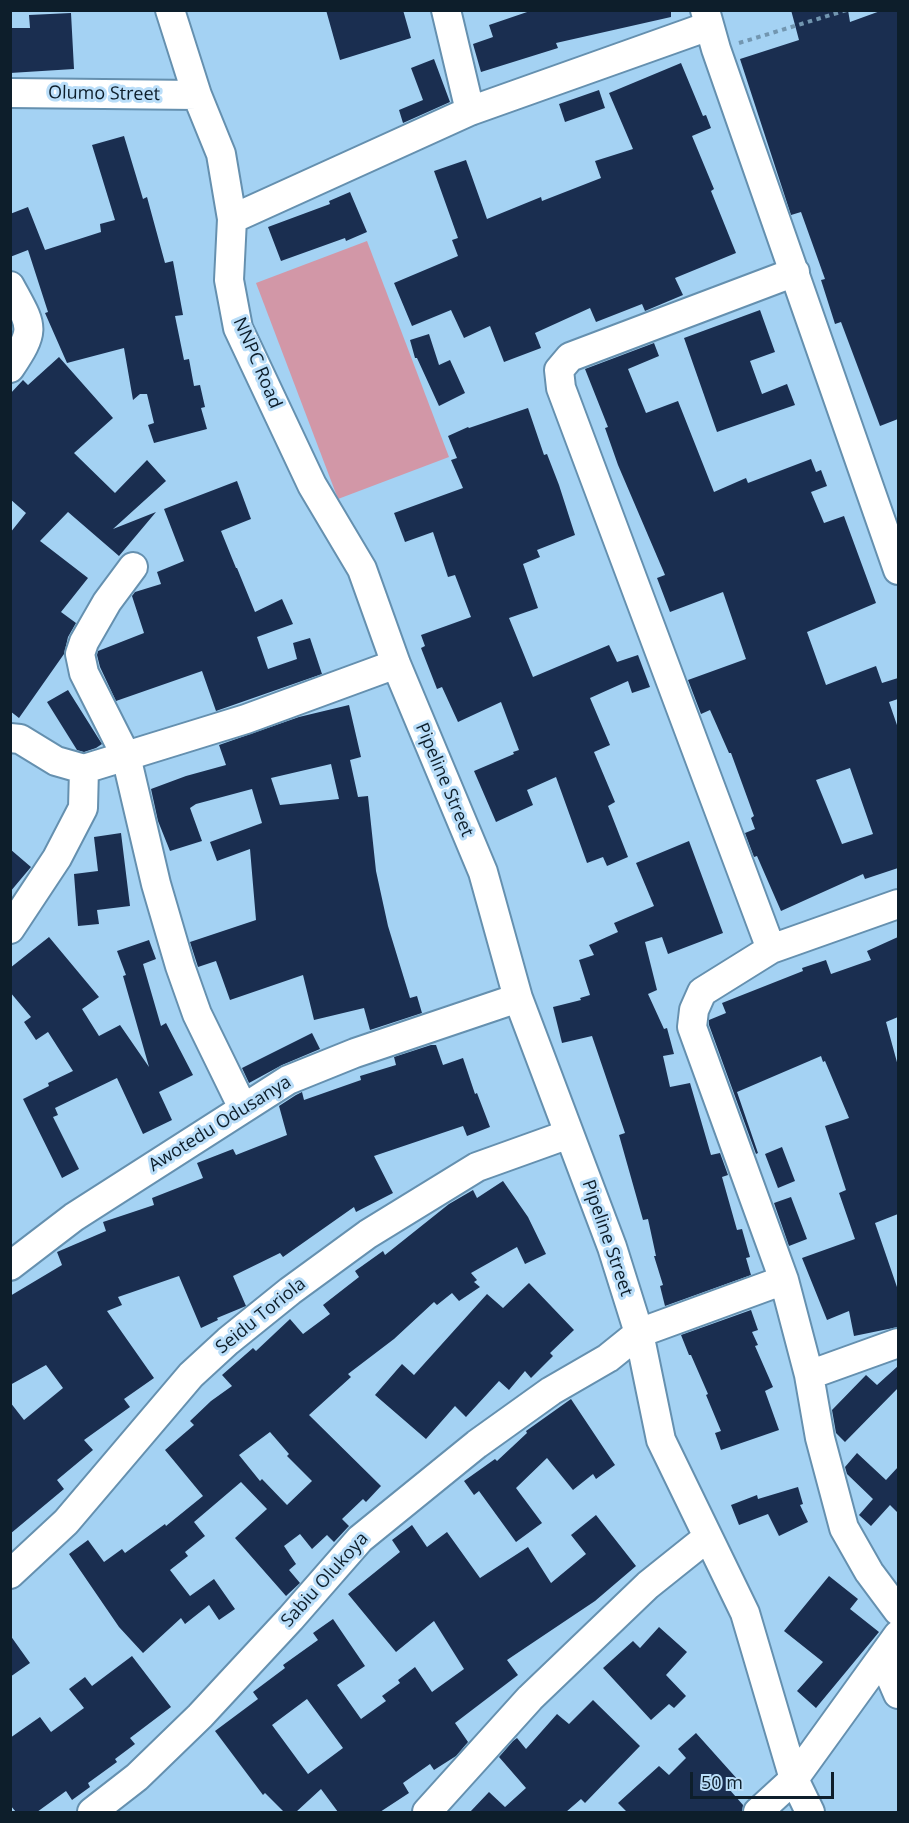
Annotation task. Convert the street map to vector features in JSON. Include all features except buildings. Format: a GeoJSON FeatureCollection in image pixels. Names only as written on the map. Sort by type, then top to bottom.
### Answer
{"type":"FeatureCollection","features":[{"type":"Feature","properties":{"kind":"street","name":"NNPC Road"},"geometry":{"type":"LineString","coordinates":[[170,10],[197,95],[221,154],[232,219],[229,280],[238,328],[312,485],[362,569],[396,664]]}},
{"type":"Feature","properties":{"kind":"street"},"geometry":{"type":"LineString","coordinates":[[446,10],[470,111]]}},
{"type":"Feature","properties":{"kind":"street"},"geometry":{"type":"LineString","coordinates":[[232,219],[470,111],[710,29],[795,272],[893,531],[898,570]]}},
{"type":"Feature","properties":{"kind":"street","name":"Olumo Street"},"geometry":{"type":"LineString","coordinates":[[10,93],[197,95]]}},
{"type":"Feature","properties":{"kind":"street"},"geometry":{"type":"LineString","coordinates":[[771,949],[561,388],[560,370],[570,357],[795,272]]}},
{"type":"Feature","properties":{"kind":"street"},"geometry":{"type":"LineString","coordinates":[[10,286],[30,325],[26,344],[10,368]]}},
{"type":"Feature","properties":{"kind":"street"},"geometry":{"type":"LineString","coordinates":[[133,567],[94,623],[80,654],[84,673],[126,756],[156,884],[197,1014],[243,1108]]}},
{"type":"Feature","properties":{"kind":"street"},"geometry":{"type":"LineString","coordinates":[[10,738],[20,739],[56,761],[84,769],[246,719],[396,664]]}},
{"type":"Feature","properties":{"kind":"street","name":"Pipeline Street"},"geometry":{"type":"LineString","coordinates":[[396,664],[483,872],[518,998],[612,1247],[639,1333],[661,1440],[745,1613],[794,1779],[810,1812]]}},
{"type":"Feature","properties":{"kind":"street"},"geometry":{"type":"LineString","coordinates":[[10,929],[57,858],[83,808],[84,769]]}},
{"type":"Feature","properties":{"kind":"street"},"geometry":{"type":"LineString","coordinates":[[898,904],[771,949],[702,992],[694,1010],[692,1027],[784,1280],[809,1375],[819,1438],[844,1528],[869,1572],[898,1611]]}},
{"type":"Feature","properties":{"kind":"street","name":"Awotedu Odusanya"},"geometry":{"type":"LineString","coordinates":[[10,1266],[74,1217],[288,1080],[355,1053],[518,998]]}},
{"type":"Feature","properties":{"kind":"street","name":"Seidu Toriola"},"geometry":{"type":"LineString","coordinates":[[10,1574],[66,1522],[191,1375],[228,1341],[273,1305],[368,1234],[477,1167],[569,1134]]}},
{"type":"Feature","properties":{"kind":"street","name":"Sabiu Olukoya"},"geometry":{"type":"LineString","coordinates":[[92,1812],[137,1777],[200,1716],[360,1539],[477,1444],[551,1391],[608,1358],[639,1333],[784,1280]]}},
{"type":"Feature","properties":{"kind":"street"},"geometry":{"type":"LineString","coordinates":[[809,1375],[898,1343]]}},
{"type":"Feature","properties":{"kind":"street"},"geometry":{"type":"LineString","coordinates":[[427,1812],[530,1698],[648,1585],[708,1537]]}},
{"type":"Feature","properties":{"kind":"street"},"geometry":{"type":"LineString","coordinates":[[758,1812],[794,1779],[890,1646]]}},
{"type":"Feature","properties":{"kind":"street"},"geometry":{"type":"LineString","coordinates":[[890,1646],[898,1694]]}},
{"type":"Feature","properties":{"kind":"path"},"geometry":{"type":"LineString","coordinates":[[710,29],[847,10]]}},
{"type":"Feature","properties":{"kind":"shaded area"},"geometry":{"type":"Polygon","coordinates":[[[367,241],[449,457],[338,499],[256,283],[367,241]]]}}]}
